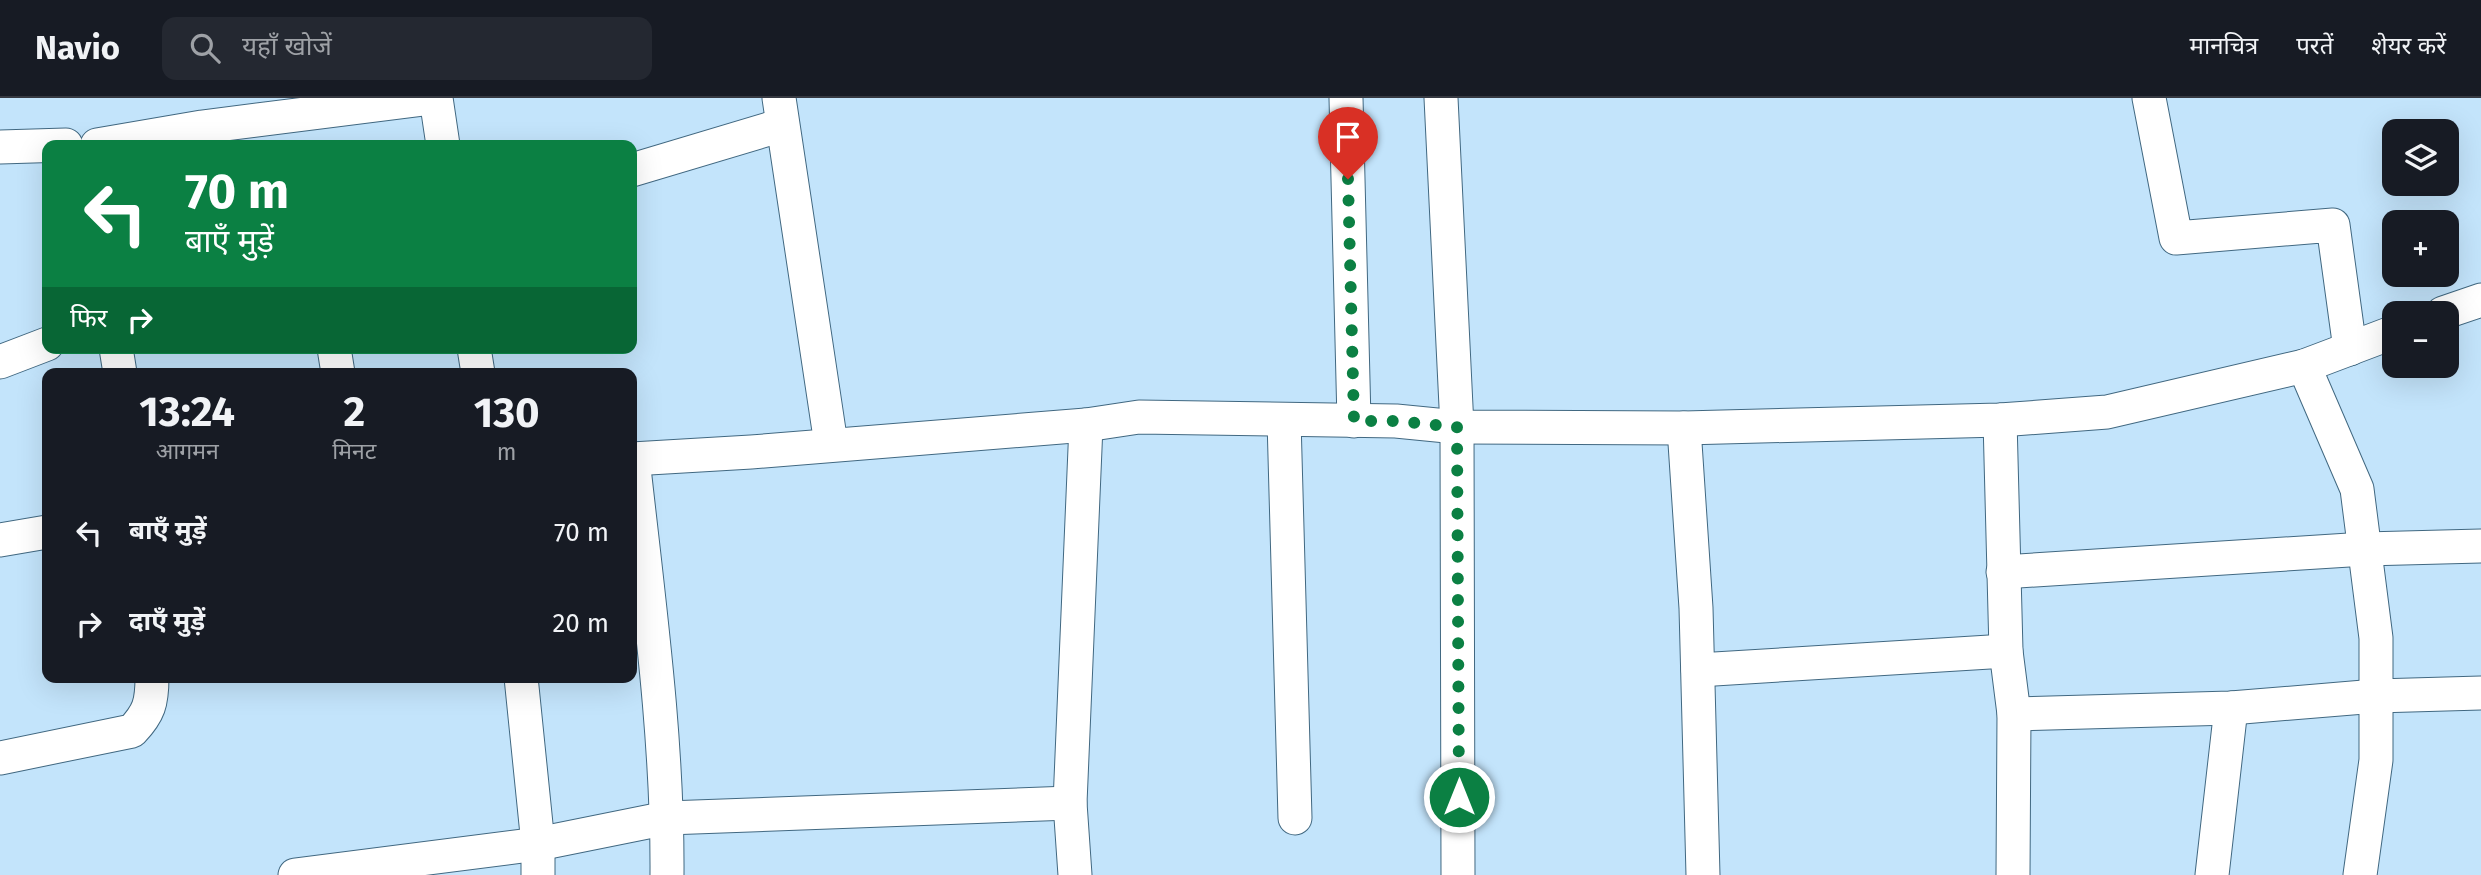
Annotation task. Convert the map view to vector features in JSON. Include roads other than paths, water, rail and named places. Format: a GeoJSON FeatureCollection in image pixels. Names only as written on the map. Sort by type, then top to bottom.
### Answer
{"type":"FeatureCollection","features":[{"type":"Feature","properties":{"kind":"street"},"geometry":{"type":"LineString","coordinates":[[126,140],[202,127],[434,98],[442,140]]}},
{"type":"Feature","properties":{"kind":"street"},"geometry":{"type":"LineString","coordinates":[[1346,98],[1354,421]]}},
{"type":"Feature","properties":{"kind":"street"},"geometry":{"type":"LineString","coordinates":[[1441,98],[1457,427],[1458,875]]}},
{"type":"Feature","properties":{"kind":"street"},"geometry":{"type":"LineString","coordinates":[[2149,98],[2176,237],[2333,225],[2350,349]]}},
{"type":"Feature","properties":{"kind":"street"},"geometry":{"type":"LineString","coordinates":[[637,168],[780,111],[831,444]]}},
{"type":"Feature","properties":{"kind":"street"},"geometry":{"type":"LineString","coordinates":[[0,147],[42,146]]}},
{"type":"Feature","properties":{"kind":"street"},"geometry":{"type":"LineString","coordinates":[[2459,308],[2481,300]]}},
{"type":"Feature","properties":{"kind":"street"},"geometry":{"type":"LineString","coordinates":[[637,458],[751,453],[831,444],[1086,425],[1139,417],[1396,421],[1457,427],[1684,428],[2000,420],[2107,412],[2304,366],[2382,337]]}},
{"type":"Feature","properties":{"kind":"street"},"geometry":{"type":"LineString","coordinates":[[0,362],[42,346]]}},
{"type":"Feature","properties":{"kind":"street"},"geometry":{"type":"LineString","coordinates":[[2304,366],[2357,489],[2376,638],[2376,760],[2360,875]]}},
{"type":"Feature","properties":{"kind":"street"},"geometry":{"type":"LineString","coordinates":[[1284,420],[1295,818]]}},
{"type":"Feature","properties":{"kind":"street"},"geometry":{"type":"LineString","coordinates":[[2000,420],[2006,651],[2014,714],[2013,875]]}},
{"type":"Feature","properties":{"kind":"street"},"geometry":{"type":"LineString","coordinates":[[1076,875],[1070,803],[1086,425]]}},
{"type":"Feature","properties":{"kind":"street"},"geometry":{"type":"LineString","coordinates":[[1684,428],[1696,608],[1703,875]]}},
{"type":"Feature","properties":{"kind":"street"},"geometry":{"type":"LineString","coordinates":[[637,501],[650,614],[667,818],[667,875]]}},
{"type":"Feature","properties":{"kind":"street"},"geometry":{"type":"LineString","coordinates":[[0,540],[42,533]]}},
{"type":"Feature","properties":{"kind":"street"},"geometry":{"type":"LineString","coordinates":[[2003,572],[2365,549],[2481,546]]}},
{"type":"Feature","properties":{"kind":"street"},"geometry":{"type":"LineString","coordinates":[[1698,670],[2006,651]]}},
{"type":"Feature","properties":{"kind":"street"},"geometry":{"type":"LineString","coordinates":[[0,758],[132,731],[145,717],[152,697],[152,683]]}},
{"type":"Feature","properties":{"kind":"street"},"geometry":{"type":"LineString","coordinates":[[522,683],[538,859]]}},
{"type":"Feature","properties":{"kind":"street"},"geometry":{"type":"LineString","coordinates":[[2014,714],[2231,708],[2376,696],[2481,693]]}},
{"type":"Feature","properties":{"kind":"street"},"geometry":{"type":"LineString","coordinates":[[2212,875],[2231,708]]}},
{"type":"Feature","properties":{"kind":"street"},"geometry":{"type":"LineString","coordinates":[[295,875],[538,859],[667,818],[1070,803]]}}]}
